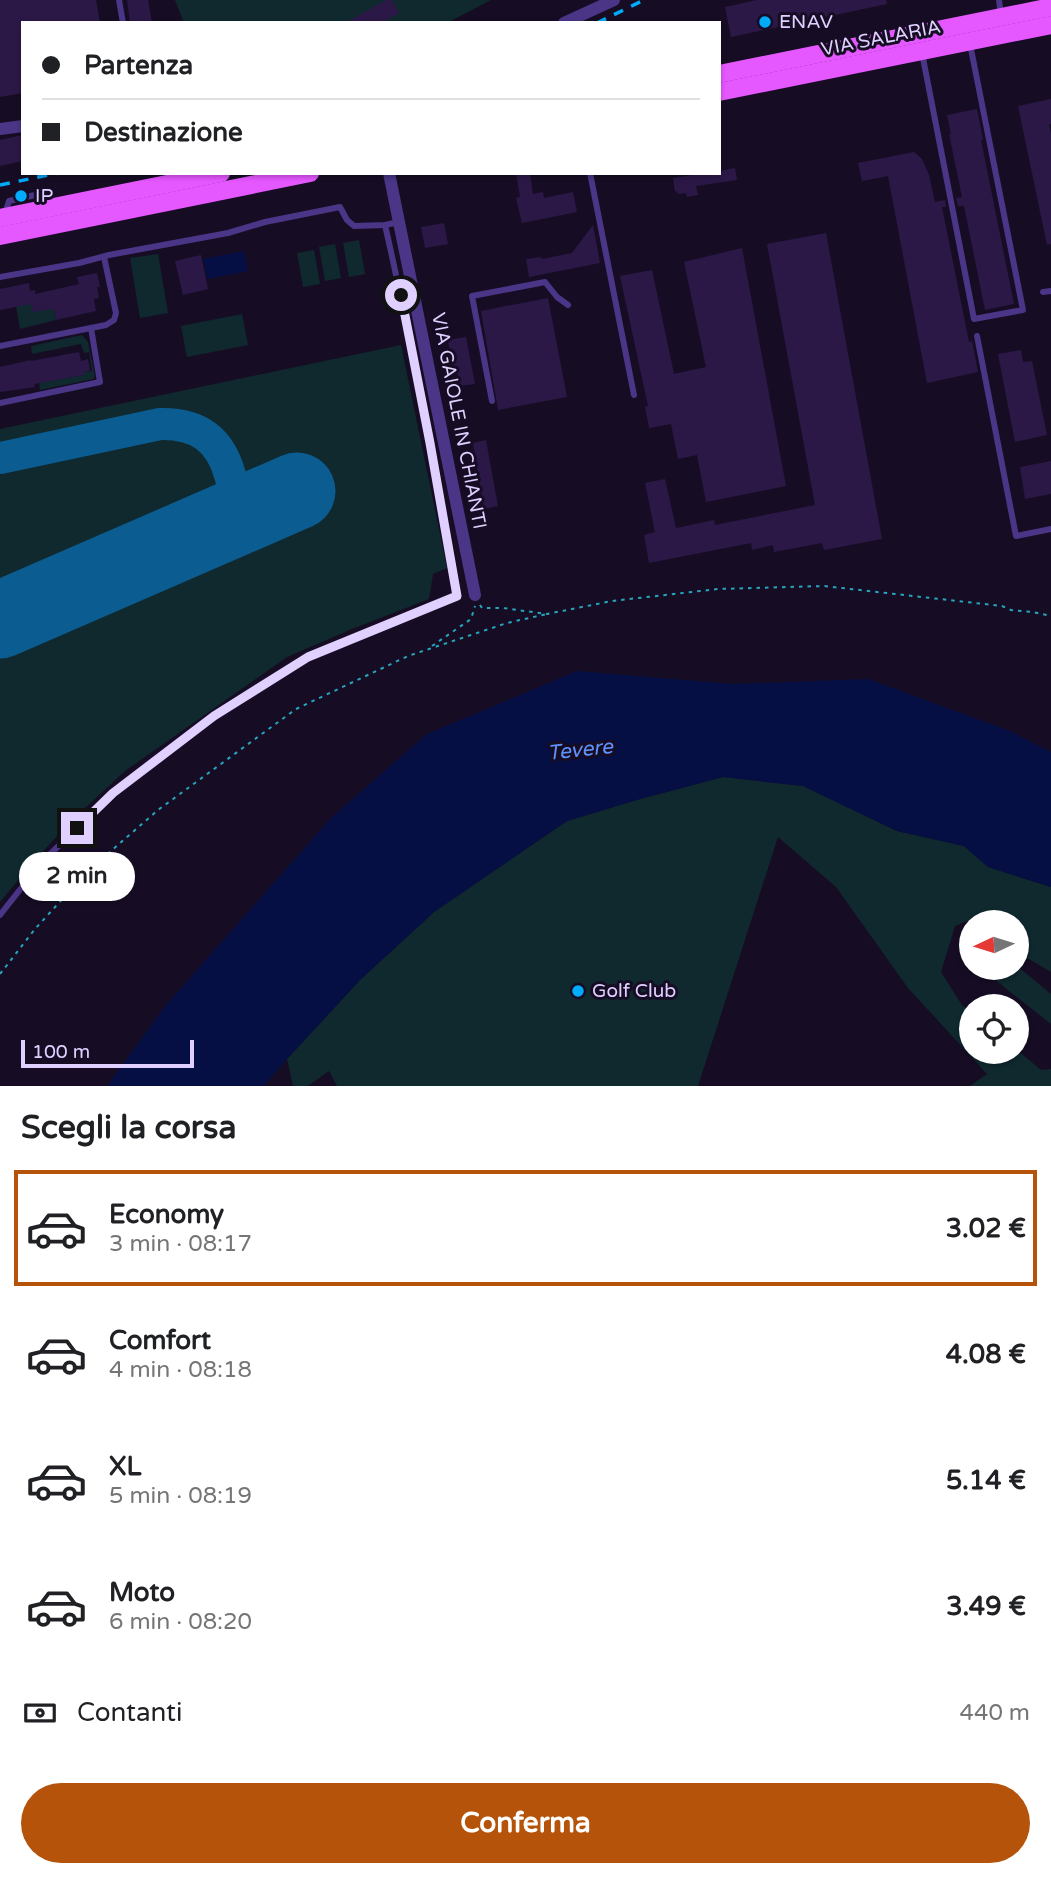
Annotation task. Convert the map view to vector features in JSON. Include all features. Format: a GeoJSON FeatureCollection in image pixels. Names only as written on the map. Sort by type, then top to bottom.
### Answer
{"type":"FeatureCollection","features":[{"type":"Feature","properties":{"kind":"main road","name":"VIA SALARIA"},"geometry":{"type":"LineString","coordinates":[[721,74],[1000,9],[1051,8]]}},
{"type":"Feature","properties":{"kind":"main road","name":"VIA SALARIA"},"geometry":{"type":"LineString","coordinates":[[721,92],[1051,25]]}},
{"type":"Feature","properties":{"kind":"main road"},"geometry":{"type":"LineString","coordinates":[[2,218],[210,175]]}},
{"type":"Feature","properties":{"kind":"main road"},"geometry":{"type":"LineString","coordinates":[[0,236],[300,175]]}},
{"type":"Feature","properties":{"kind":"street"},"geometry":{"type":"LineString","coordinates":[[568,21],[614,0]]}},
{"type":"Feature","properties":{"kind":"street"},"geometry":{"type":"LineString","coordinates":[[0,129],[21,126]]}},
{"type":"Feature","properties":{"kind":"street","name":"VIA GAIOLE IN CHIANTI"},"geometry":{"type":"LineString","coordinates":[[389,175],[475,595]]}},
{"type":"Feature","properties":{"kind":"lane"},"geometry":{"type":"LineString","coordinates":[[120,0],[122,21]]}},
{"type":"Feature","properties":{"kind":"lane"},"geometry":{"type":"LineString","coordinates":[[922,51],[974,319],[1023,310],[970,41]]}},
{"type":"Feature","properties":{"kind":"lane"},"geometry":{"type":"LineString","coordinates":[[590,175],[634,395]]}},
{"type":"Feature","properties":{"kind":"lane"},"geometry":{"type":"LineString","coordinates":[[0,276],[228,233],[265,222],[340,207],[354,226],[399,222]]}},
{"type":"Feature","properties":{"kind":"lane"},"geometry":{"type":"LineString","coordinates":[[0,915],[41,863],[113,793],[214,716],[308,657],[457,596],[430,443],[385,225]]}},
{"type":"Feature","properties":{"kind":"lane"},"geometry":{"type":"LineString","coordinates":[[0,346],[106,325],[114,320],[116,313],[104,257]]}},
{"type":"Feature","properties":{"kind":"lane"},"geometry":{"type":"LineString","coordinates":[[492,401],[472,296],[545,282],[568,305]]}},
{"type":"Feature","properties":{"kind":"lane"},"geometry":{"type":"LineString","coordinates":[[1043,292],[1051,291]]}},
{"type":"Feature","properties":{"kind":"lane"},"geometry":{"type":"LineString","coordinates":[[0,403],[100,382],[91,328]]}},
{"type":"Feature","properties":{"kind":"lane"},"geometry":{"type":"LineString","coordinates":[[977,336],[1016,536],[1051,529]]}},
{"type":"Feature","properties":{"kind":"path"},"geometry":{"type":"LineString","coordinates":[[0,974],[35,929],[88,871],[158,810],[296,709],[427,649],[494,627],[547,614],[612,601],[718,589],[824,586],[1002,606],[1011,610],[1051,616]]}},
{"type":"Feature","properties":{"kind":"path"},"geometry":{"type":"LineString","coordinates":[[475,595],[482,608],[547,614]]}},
{"type":"Feature","properties":{"kind":"path"},"geometry":{"type":"LineString","coordinates":[[427,649],[471,619],[475,609],[475,595]]}},
{"type":"Feature","properties":{"kind":"green space"},"geometry":{"type":"Polygon","coordinates":[[[175,0],[491,0],[451,21],[183,21],[175,0]]]}},
{"type":"Feature","properties":{"kind":"green space"},"geometry":{"type":"Polygon","coordinates":[[[359,240],[365,274],[349,277],[343,243],[359,240]]]}},
{"type":"Feature","properties":{"kind":"green space"},"geometry":{"type":"Polygon","coordinates":[[[335,244],[341,278],[325,281],[319,247],[335,244]]]}},
{"type":"Feature","properties":{"kind":"green space"},"geometry":{"type":"Polygon","coordinates":[[[314,250],[320,284],[303,287],[297,253],[314,250]]]}},
{"type":"Feature","properties":{"kind":"green space"},"geometry":{"type":"Polygon","coordinates":[[[158,254],[168,313],[140,318],[130,258],[158,254]]]}},
{"type":"Feature","properties":{"kind":"green space"},"geometry":{"type":"Polygon","coordinates":[[[24,304],[54,309],[56,320],[20,329],[16,306],[24,304]]]}},
{"type":"Feature","properties":{"kind":"green space"},"geometry":{"type":"Polygon","coordinates":[[[242,314],[248,345],[187,357],[181,326],[242,314]]]}},
{"type":"Feature","properties":{"kind":"green space"},"geometry":{"type":"Polygon","coordinates":[[[82,335],[88,342],[95,376],[93,379],[40,390],[39,383],[92,371],[89,352],[84,353],[81,344],[32,354],[31,346],[82,335]]]}},
{"type":"Feature","properties":{"kind":"green space"},"geometry":{"type":"Polygon","coordinates":[[[401,345],[447,568],[433,574],[429,599],[287,657],[125,771],[70,822],[0,902],[0,653],[318,512],[297,459],[254,479],[245,477],[217,432],[199,419],[186,415],[169,411],[0,448],[0,429],[401,345]]]}},
{"type":"Feature","properties":{"kind":"green space"},"geometry":{"type":"Polygon","coordinates":[[[171,434],[191,440],[207,456],[216,477],[212,499],[0,593],[0,473],[22,465],[171,434]]]}},
{"type":"Feature","properties":{"kind":"green space"},"geometry":{"type":"Polygon","coordinates":[[[723,777],[803,786],[897,831],[964,846],[988,867],[1051,887],[1051,972],[1029,959],[1029,910],[959,910],[959,924],[955,926],[941,972],[959,1000],[959,1044],[908,988],[836,887],[778,837],[698,1086],[337,1086],[329,1071],[308,1086],[293,1086],[287,1059],[360,980],[434,912],[567,821],[723,777]]]}},
{"type":"Feature","properties":{"kind":"green space"},"geometry":{"type":"Polygon","coordinates":[[[1029,976],[1051,994],[1051,1024],[1029,1007],[1029,994],[1013,994],[995,980],[1029,980],[1029,976]]]}},
{"type":"Feature","properties":{"kind":"green space"},"geometry":{"type":"Polygon","coordinates":[[[1029,1060],[1041,1070],[1051,1069],[1051,1086],[970,1086],[987,1074],[978,1064],[1029,1064],[1029,1060]]]}},
{"type":"Feature","properties":{"kind":"water"},"geometry":{"type":"Polygon","coordinates":[[[244,251],[248,271],[207,279],[203,259],[244,251]]]}},
{"type":"Feature","properties":{"kind":"water","name":"Tevere"},"geometry":{"type":"Polygon","coordinates":[[[577,671],[732,684],[868,679],[1010,731],[1051,752],[1051,887],[988,867],[964,846],[897,831],[803,786],[723,777],[567,821],[434,912],[360,980],[264,1086],[107,1086],[166,1005],[331,818],[427,734],[577,671]]]}},
{"type":"Feature","properties":{"kind":"building"},"geometry":{"type":"Polygon","coordinates":[[[0,0],[96,0],[100,21],[21,21],[21,93],[0,97],[0,0]]]}},
{"type":"Feature","properties":{"kind":"building"},"geometry":{"type":"Polygon","coordinates":[[[127,0],[148,0],[152,21],[130,21],[127,0]]]}},
{"type":"Feature","properties":{"kind":"building"},"geometry":{"type":"Polygon","coordinates":[[[386,0],[392,0],[399,13],[385,21],[349,21],[386,0]]]}},
{"type":"Feature","properties":{"kind":"building","name":"ENAV"},"geometry":{"type":"Polygon","coordinates":[[[757,0],[886,0],[887,4],[731,37],[725,7],[757,0]]]}},
{"type":"Feature","properties":{"kind":"building"},"geometry":{"type":"Polygon","coordinates":[[[1051,99],[1051,244],[1047,245],[1018,106],[1051,99]]]}},
{"type":"Feature","properties":{"kind":"building"},"geometry":{"type":"Polygon","coordinates":[[[977,109],[1014,304],[985,310],[964,206],[958,206],[956,198],[962,197],[947,115],[977,109]]]}},
{"type":"Feature","properties":{"kind":"building"},"geometry":{"type":"Polygon","coordinates":[[[21,135],[21,161],[0,166],[0,140],[21,135]]]}},
{"type":"Feature","properties":{"kind":"building"},"geometry":{"type":"Polygon","coordinates":[[[914,152],[922,159],[929,175],[935,202],[945,200],[946,207],[942,207],[969,342],[972,341],[978,372],[927,383],[888,176],[862,181],[858,163],[914,152]]]}},
{"type":"Feature","properties":{"kind":"building"},"geometry":{"type":"Polygon","coordinates":[[[735,168],[737,180],[696,186],[698,195],[687,197],[686,193],[675,192],[673,178],[721,175],[721,171],[735,168]]]}},
{"type":"Feature","properties":{"kind":"building"},"geometry":{"type":"Polygon","coordinates":[[[516,175],[530,175],[533,194],[543,192],[544,198],[573,192],[577,212],[522,223],[516,198],[520,197],[516,175]]]}},
{"type":"Feature","properties":{"kind":"building"},"geometry":{"type":"Polygon","coordinates":[[[444,223],[448,244],[425,248],[421,227],[444,223]]]}},
{"type":"Feature","properties":{"kind":"building"},"geometry":{"type":"Polygon","coordinates":[[[593,225],[600,263],[529,277],[526,259],[572,253],[593,225]]]}},
{"type":"Feature","properties":{"kind":"building"},"geometry":{"type":"Polygon","coordinates":[[[826,233],[882,539],[824,550],[822,543],[774,552],[773,545],[752,550],[751,543],[649,563],[644,535],[655,532],[645,483],[665,479],[676,528],[714,520],[715,525],[815,505],[767,244],[826,233]]]}},
{"type":"Feature","properties":{"kind":"building"},"geometry":{"type":"Polygon","coordinates":[[[742,248],[786,486],[706,502],[697,455],[678,459],[671,424],[649,428],[645,407],[648,406],[620,276],[652,270],[674,374],[706,367],[684,262],[742,248]]]}},
{"type":"Feature","properties":{"kind":"building"},"geometry":{"type":"Polygon","coordinates":[[[201,255],[208,289],[183,295],[175,261],[201,255]]]}},
{"type":"Feature","properties":{"kind":"building"},"geometry":{"type":"Polygon","coordinates":[[[97,273],[100,287],[97,287],[99,298],[94,299],[96,311],[56,320],[54,309],[33,312],[31,304],[0,310],[0,289],[29,283],[30,291],[35,290],[35,294],[79,284],[77,277],[97,273]]]}},
{"type":"Feature","properties":{"kind":"building"},"geometry":{"type":"Polygon","coordinates":[[[548,298],[567,397],[498,410],[481,311],[548,298]]]}},
{"type":"Feature","properties":{"kind":"building"},"geometry":{"type":"Polygon","coordinates":[[[466,337],[475,384],[460,386],[456,366],[452,367],[448,340],[466,337]]]}},
{"type":"Feature","properties":{"kind":"building"},"geometry":{"type":"Polygon","coordinates":[[[1021,350],[1023,362],[1032,361],[1047,435],[1015,442],[998,354],[1021,350]]]}},
{"type":"Feature","properties":{"kind":"building"},"geometry":{"type":"Polygon","coordinates":[[[79,352],[81,361],[88,359],[90,371],[83,372],[84,375],[0,392],[0,367],[79,352]]]}},
{"type":"Feature","properties":{"kind":"building"},"geometry":{"type":"Polygon","coordinates":[[[486,440],[498,506],[484,509],[473,443],[486,440]]]}},
{"type":"Feature","properties":{"kind":"building"},"geometry":{"type":"Polygon","coordinates":[[[1051,461],[1051,494],[1025,499],[1020,467],[1051,461]]]}},
{"type":"Feature","properties":{"kind":"taxiway"},"geometry":{"type":"LineString","coordinates":[[0,458],[160,424],[185,426],[196,430],[213,443],[226,462],[234,492],[233,504],[230,512],[218,525]]}},
{"type":"Feature","properties":{"kind":"runway"},"geometry":{"type":"LineString","coordinates":[[0,620],[297,491]]}},
{"type":"Feature","properties":{"kind":"railway"},"geometry":{"type":"LineString","coordinates":[[601,21],[644,0]]}},
{"type":"Feature","properties":{"kind":"railway"},"geometry":{"type":"LineString","coordinates":[[0,185],[48,175]]}},
{"type":"Feature","properties":{"kind":"place","name":"ENAV"},"geometry":{"type":"Point","coordinates":[765,22]}},
{"type":"Feature","properties":{"kind":"place","name":"IP"},"geometry":{"type":"Point","coordinates":[21,196]}},
{"type":"Feature","properties":{"kind":"place","name":"Golf Club"},"geometry":{"type":"Point","coordinates":[578,991]}},
{"type":"Feature","properties":{"kind":"route"},"geometry":{"type":"LineString","coordinates":[[77,828],[113,793],[214,716],[308,657],[457,596],[401,295]]}}]}
